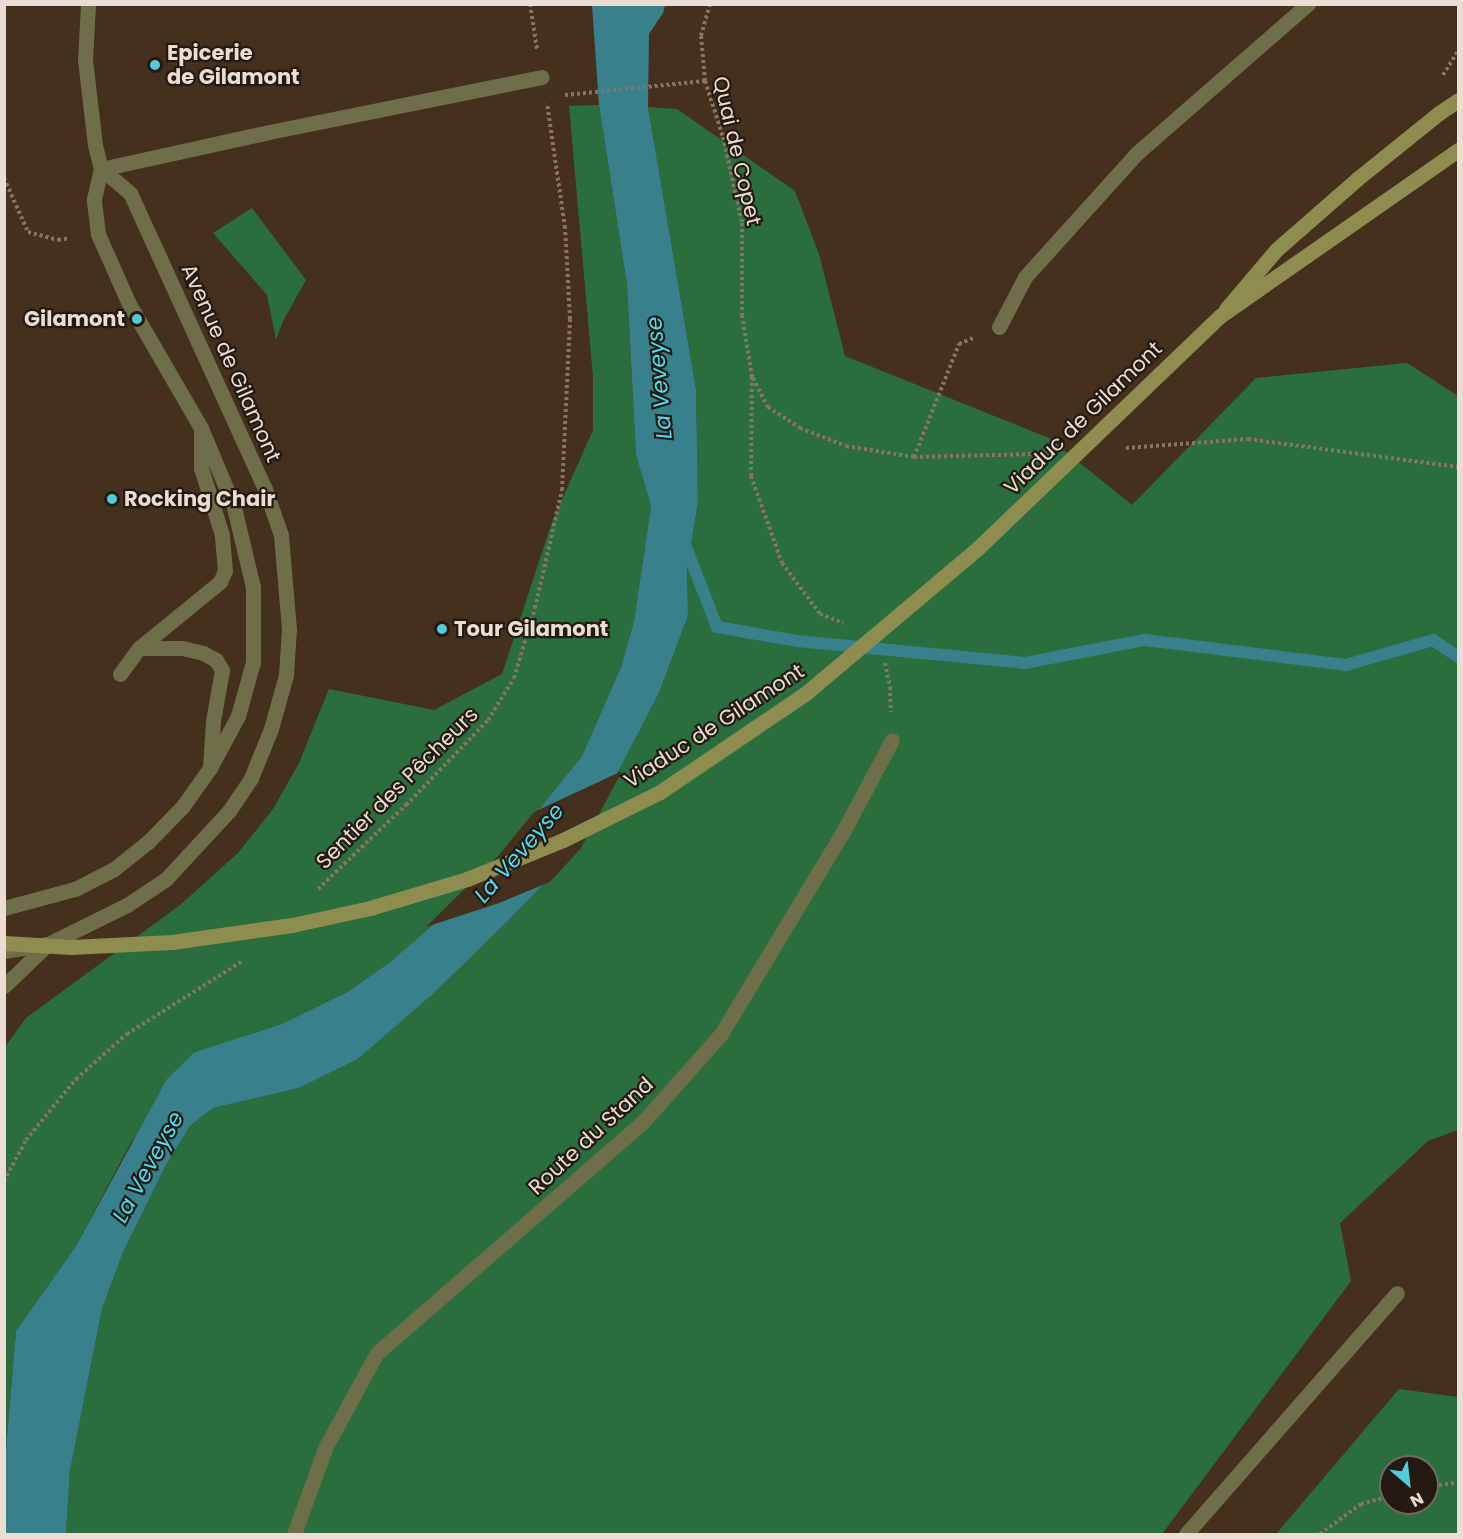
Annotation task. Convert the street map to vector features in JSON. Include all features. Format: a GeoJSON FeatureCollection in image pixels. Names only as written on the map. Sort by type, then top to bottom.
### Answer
{"type":"FeatureCollection","features":[{"type":"Feature","properties":{"kind":"main road","name":"Viaduc de Gilamont"},"geometry":{"type":"LineString","coordinates":[[4,943],[71,946],[172,942],[292,925],[370,908],[467,879],[563,840],[660,792],[806,693],[978,548],[1220,315],[1276,250],[1357,179],[1439,112],[1458,100]]}},
{"type":"Feature","properties":{"kind":"main road","name":"Viaduc de Gilamont"},"geometry":{"type":"LineString","coordinates":[[1220,315],[1458,150]]}},
{"type":"Feature","properties":{"kind":"street"},"geometry":{"type":"LineString","coordinates":[[4,908],[75,890],[114,869],[148,842],[183,806],[210,768],[238,716],[253,662],[255,627],[253,587],[234,507],[201,428],[133,311],[99,234],[94,199],[102,169],[95,145],[85,60],[88,4]]}},
{"type":"Feature","properties":{"kind":"street"},"geometry":{"type":"LineString","coordinates":[[999,327],[1025,277],[1137,153],[1308,4]]}},
{"type":"Feature","properties":{"kind":"street"},"geometry":{"type":"LineString","coordinates":[[102,169],[287,128],[542,77]]}},
{"type":"Feature","properties":{"kind":"street","name":"Avenue de Gilamont"},"geometry":{"type":"LineString","coordinates":[[4,951],[48,944],[127,905],[166,879],[206,839],[229,811],[251,778],[271,729],[286,675],[289,629],[281,535],[265,489],[144,219],[130,193],[102,169]]}},
{"type":"Feature","properties":{"kind":"street"},"geometry":{"type":"LineString","coordinates":[[120,674],[139,648],[220,582],[225,571],[222,535],[201,468],[201,428]]}},
{"type":"Feature","properties":{"kind":"street"},"geometry":{"type":"LineString","coordinates":[[139,648],[182,648],[202,653],[216,660],[222,670],[213,721],[210,768]]}},
{"type":"Feature","properties":{"kind":"street","name":"Route du Stand"},"geometry":{"type":"LineString","coordinates":[[294,1534],[326,1446],[377,1353],[642,1123],[721,1034],[843,832],[892,740]]}},
{"type":"Feature","properties":{"kind":"street"},"geometry":{"type":"LineString","coordinates":[[4,986],[48,944]]}},
{"type":"Feature","properties":{"kind":"street"},"geometry":{"type":"LineString","coordinates":[[1186,1534],[1397,1293]]}},
{"type":"Feature","properties":{"kind":"path"},"geometry":{"type":"LineString","coordinates":[[530,4],[542,77]]}},
{"type":"Feature","properties":{"kind":"path","name":"Quai de Copet"},"geometry":{"type":"LineString","coordinates":[[710,4],[701,36],[705,81],[723,137],[742,223],[742,315],[752,377]]}},
{"type":"Feature","properties":{"kind":"path"},"geometry":{"type":"LineString","coordinates":[[555,96],[675,82],[705,81]]}},
{"type":"Feature","properties":{"kind":"path","name":"Sentier des Pêcheurs"},"geometry":{"type":"LineString","coordinates":[[316,891],[406,805],[488,720],[514,678],[535,609],[562,490],[570,319],[565,228],[546,97]]}},
{"type":"Feature","properties":{"kind":"path"},"geometry":{"type":"LineString","coordinates":[[4,178],[28,232],[58,240],[99,234]]}},
{"type":"Feature","properties":{"kind":"path"},"geometry":{"type":"LineString","coordinates":[[914,457],[957,350]]}},
{"type":"Feature","properties":{"kind":"path"},"geometry":{"type":"LineString","coordinates":[[752,377],[768,407],[800,428],[846,446],[914,457],[1040,454]]}},
{"type":"Feature","properties":{"kind":"path"},"geometry":{"type":"LineString","coordinates":[[752,377],[752,476],[782,563],[820,614],[852,626]]}},
{"type":"Feature","properties":{"kind":"path"},"geometry":{"type":"LineString","coordinates":[[1121,448],[1248,439],[1458,466]]}},
{"type":"Feature","properties":{"kind":"path"},"geometry":{"type":"LineString","coordinates":[[885,660],[890,687],[892,740]]}},
{"type":"Feature","properties":{"kind":"path"},"geometry":{"type":"LineString","coordinates":[[4,1181],[26,1140],[76,1079],[127,1034],[232,969],[250,954]]}},
{"type":"Feature","properties":{"kind":"path"},"geometry":{"type":"LineString","coordinates":[[1439,1485],[1458,1482]]}},
{"type":"Feature","properties":{"kind":"path"},"geometry":{"type":"LineString","coordinates":[[1320,1534],[1361,1504],[1379,1499]]}},
{"type":"Feature","properties":{"kind":"green space"},"geometry":{"type":"Polygon","coordinates":[[[599,105],[627,285],[636,455],[651,506],[634,621],[621,667],[582,756],[500,858],[449,911],[390,962],[349,991],[282,1024],[195,1052],[130,1144],[76,1246],[16,1331],[5,1461],[5,1047],[26,1018],[180,905],[238,853],[273,809],[299,763],[329,689],[434,710],[502,674],[552,522],[593,430],[593,377],[569,106],[599,105]]]}},
{"type":"Feature","properties":{"kind":"green space"},"geometry":{"type":"Polygon","coordinates":[[[648,107],[677,109],[795,191],[819,254],[845,356],[1049,438],[1132,505],[1256,378],[1407,363],[1458,396],[1458,1130],[1428,1141],[1340,1223],[1351,1281],[1162,1534],[66,1534],[70,1471],[102,1309],[123,1252],[165,1167],[190,1126],[213,1108],[299,1088],[358,1059],[433,994],[579,847],[659,693],[688,616],[687,570],[698,502],[696,389],[648,107]]]}},
{"type":"Feature","properties":{"kind":"green space"},"geometry":{"type":"Polygon","coordinates":[[[252,208],[306,280],[283,321],[276,340],[267,295],[213,233],[252,208]]]}},
{"type":"Feature","properties":{"kind":"green space"},"geometry":{"type":"Polygon","coordinates":[[[1399,1389],[1458,1397],[1458,1534],[1276,1534],[1399,1389]]]}},
{"type":"Feature","properties":{"kind":"water","name":"La Veveyse"},"geometry":{"type":"Polygon","coordinates":[[[592,5],[665,5],[663,13],[649,34],[648,107],[696,389],[698,502],[687,570],[688,616],[659,693],[579,847],[433,994],[358,1059],[299,1088],[213,1108],[190,1126],[165,1167],[123,1252],[102,1309],[70,1471],[66,1534],[5,1534],[5,1461],[16,1331],[76,1246],[167,1079],[195,1052],[282,1024],[349,991],[390,962],[449,911],[500,858],[582,756],[621,667],[634,621],[651,506],[636,455],[627,285],[599,105],[592,5]]]}},
{"type":"Feature","properties":{"kind":"pier"},"geometry":{"type":"Polygon","coordinates":[[[622,771],[581,848],[550,882],[499,903],[426,927],[498,856],[534,812],[622,771]]]}},
{"type":"Feature","properties":{"kind":"waterway"},"geometry":{"type":"LineString","coordinates":[[684,542],[717,627],[797,641],[1025,663],[1145,640],[1346,665],[1433,640],[1458,657]]}},
{"type":"Feature","properties":{"kind":"place","name":"Epicerie de Gilamont"},"geometry":{"type":"Point","coordinates":[155,65]}},
{"type":"Feature","properties":{"kind":"place","name":"Gilamont"},"geometry":{"type":"Point","coordinates":[137,319]}},
{"type":"Feature","properties":{"kind":"place","name":"Rocking Chair"},"geometry":{"type":"Point","coordinates":[112,499]}},
{"type":"Feature","properties":{"kind":"place","name":"Tour Gilamont"},"geometry":{"type":"Point","coordinates":[442,629]}}]}
